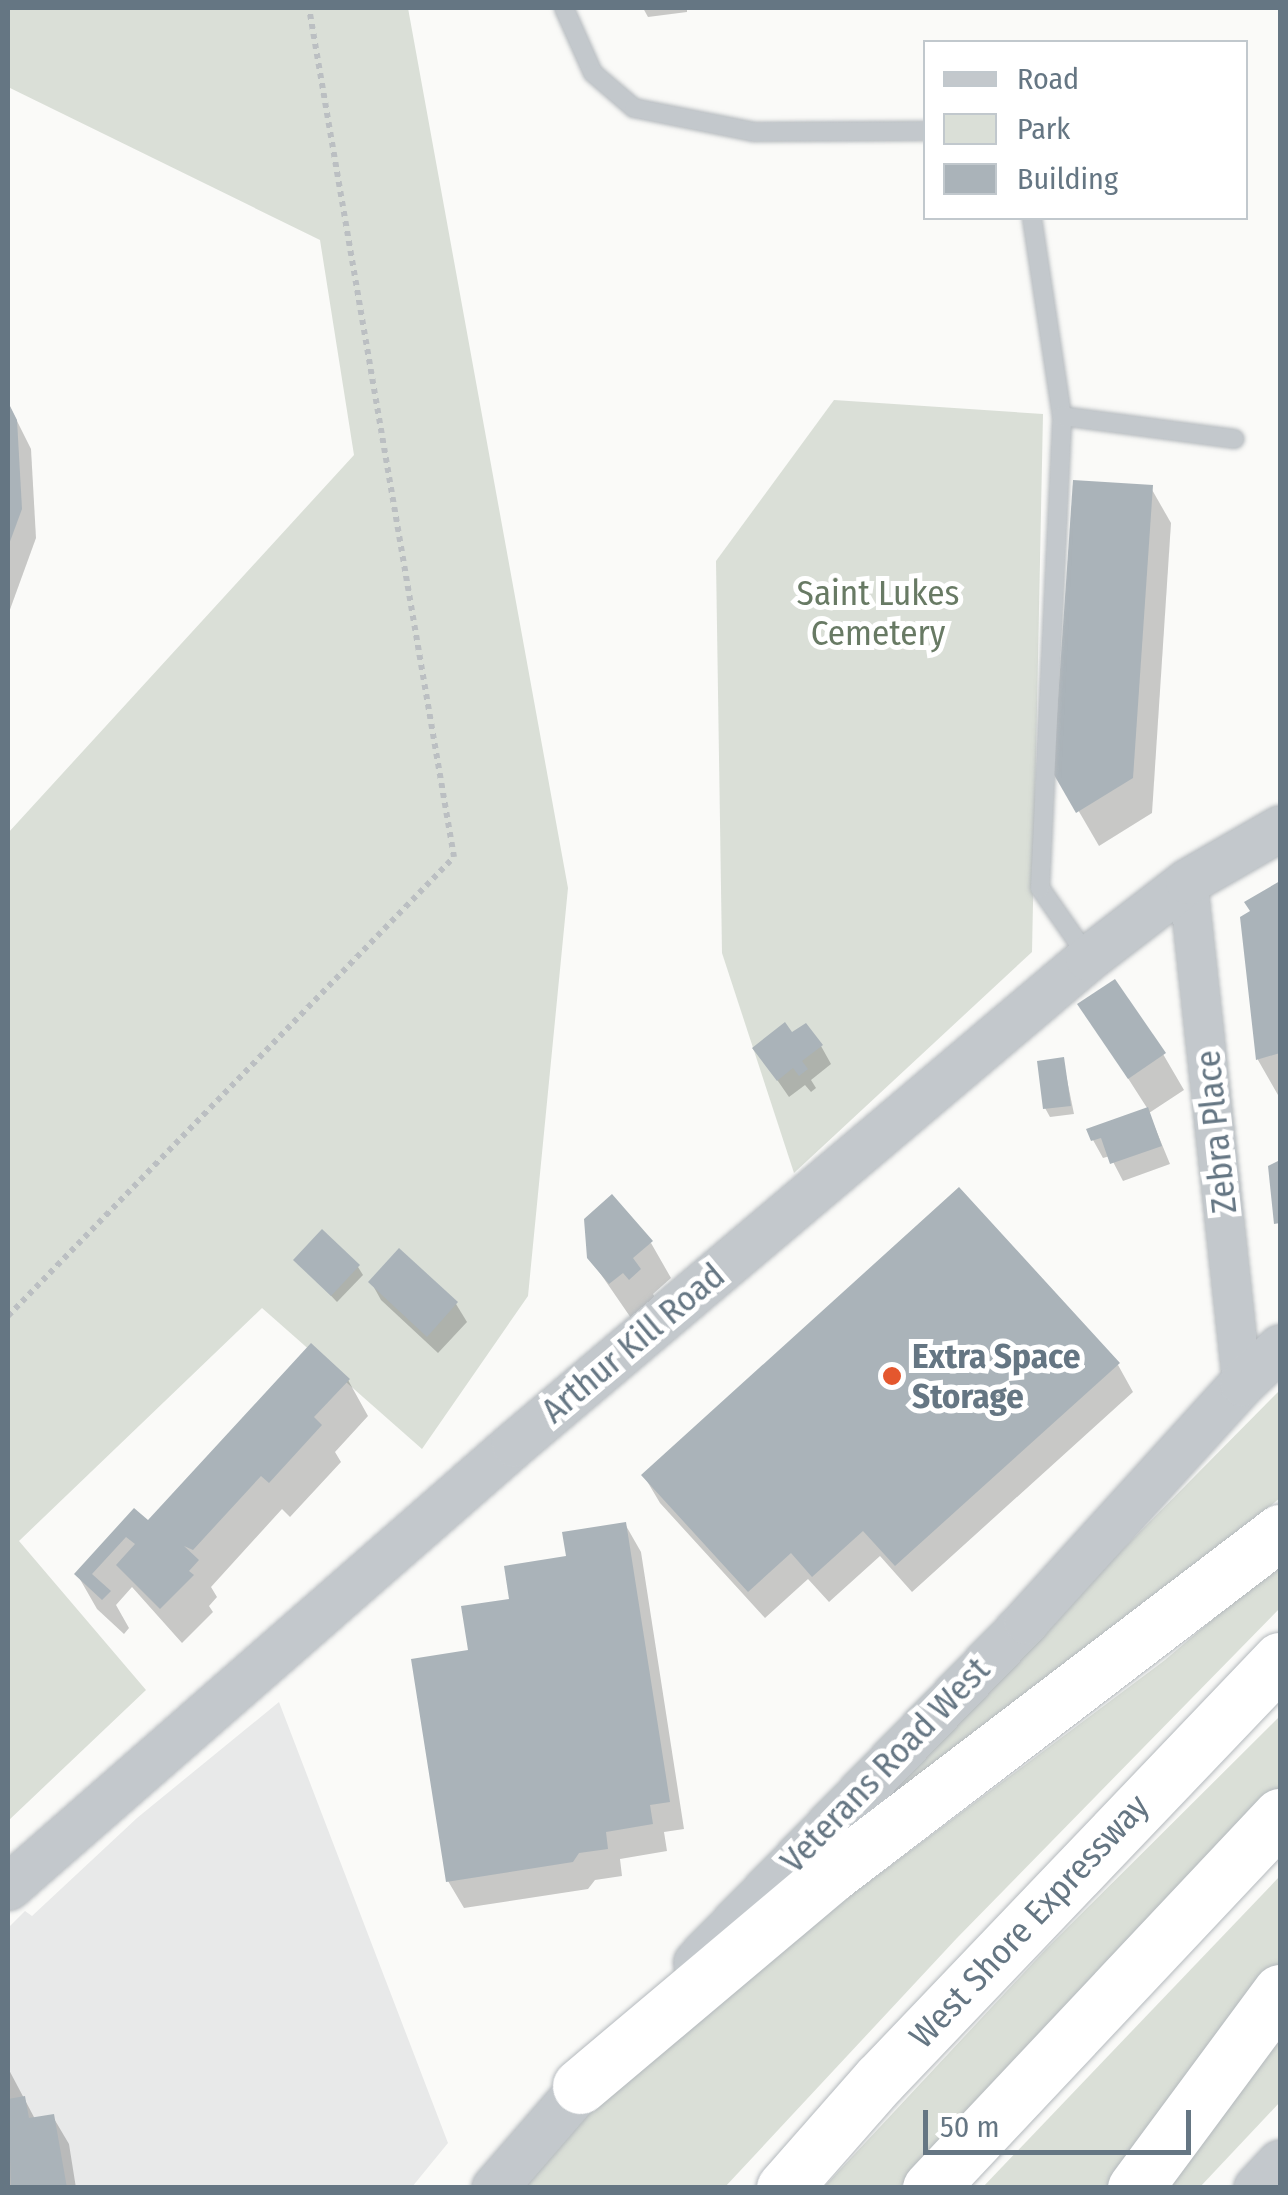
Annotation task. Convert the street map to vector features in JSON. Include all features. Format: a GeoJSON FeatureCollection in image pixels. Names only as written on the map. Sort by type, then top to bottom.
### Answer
{"type":"FeatureCollection","features":[{"type":"Feature","properties":{"kind":"highway"},"geometry":{"type":"LineString","coordinates":[[580,2086],[828,1877],[1280,1532]]}},
{"type":"Feature","properties":{"kind":"highway","name":"West Shore Expressway"},"geometry":{"type":"LineString","coordinates":[[784,2188],[879,2080],[1280,1660]]}},
{"type":"Feature","properties":{"kind":"highway"},"geometry":{"type":"LineString","coordinates":[[930,2188],[1280,1816]]}},
{"type":"Feature","properties":{"kind":"highway"},"geometry":{"type":"LineString","coordinates":[[1135,2188],[1280,1992]]}},
{"type":"Feature","properties":{"kind":"street","name":"Arthur Kill Road"},"geometry":{"type":"LineString","coordinates":[[8,1887],[529,1432],[1088,958],[1188,881],[1280,828]]}},
{"type":"Feature","properties":{"kind":"street","name":"Zebra Place"},"geometry":{"type":"LineString","coordinates":[[1188,881],[1242,1383]]}},
{"type":"Feature","properties":{"kind":"street","name":"Veterans Road West"},"geometry":{"type":"LineString","coordinates":[[494,2188],[580,2086],[802,1848],[1026,1621],[1242,1383],[1280,1348]]}},
{"type":"Feature","properties":{"kind":"street"},"geometry":{"type":"LineString","coordinates":[[1256,2188],[1280,2162]]}},
{"type":"Feature","properties":{"kind":"lane"},"geometry":{"type":"LineString","coordinates":[[564,8],[593,73],[634,108],[754,132],[923,131]]}},
{"type":"Feature","properties":{"kind":"lane"},"geometry":{"type":"LineString","coordinates":[[1032,220],[1062,416],[1040,888],[1088,958]]}},
{"type":"Feature","properties":{"kind":"lane"},"geometry":{"type":"LineString","coordinates":[[1062,416],[1234,439]]}},
{"type":"Feature","properties":{"kind":"path"},"geometry":{"type":"LineString","coordinates":[[8,1316],[454,857],[308,8]]}},
{"type":"Feature","properties":{"kind":"shaded area"},"geometry":{"type":"Polygon","coordinates":[[[279,1702],[448,2143],[412,2187],[8,2188],[8,1928],[25,1911],[32,1916],[137,1818],[279,1702]]]}},
{"type":"Feature","properties":{"kind":"green space"},"geometry":{"type":"Polygon","coordinates":[[[8,8],[408,8],[568,888],[528,1296],[422,1449],[262,1308],[19,1541],[146,1690],[8,1821],[8,833],[354,455],[320,240],[8,87],[8,8]]]}},
{"type":"Feature","properties":{"kind":"green space","name":"Saint Lukes Cemetery"},"geometry":{"type":"Polygon","coordinates":[[[834,400],[1043,414],[1032,952],[794,1173],[722,953],[716,561],[834,400]]]}},
{"type":"Feature","properties":{"kind":"green space"},"geometry":{"type":"Polygon","coordinates":[[[1280,1390],[1280,1498],[1052,1685],[855,1820],[1280,1390]]]}},
{"type":"Feature","properties":{"kind":"green space"},"geometry":{"type":"Polygon","coordinates":[[[1280,1562],[1280,1608],[957,1938],[725,2187],[521,2188],[614,2080],[670,2031],[1165,1660],[1280,1562]]]}},
{"type":"Feature","properties":{"kind":"green space"},"geometry":{"type":"Polygon","coordinates":[[[1280,1716],[1280,1787],[1075,1996],[900,2187],[823,2188],[1046,1949],[1280,1716]]]}},
{"type":"Feature","properties":{"kind":"green space"},"geometry":{"type":"Polygon","coordinates":[[[1280,1876],[1280,1969],[1110,2187],[982,2188],[1280,1876]]]}},
{"type":"Feature","properties":{"kind":"green space"},"geometry":{"type":"Polygon","coordinates":[[[1280,2029],[1280,2102],[1200,2187],[1159,2188],[1280,2029]]]}},
{"type":"Feature","properties":{"kind":"building"},"geometry":{"type":"Polygon","coordinates":[[[8,402],[17,420],[22,509],[8,547],[8,402]]]}},
{"type":"Feature","properties":{"kind":"building"},"geometry":{"type":"Polygon","coordinates":[[[1073,480],[1153,485],[1133,778],[1076,813],[1053,773],[1073,480]]]}},
{"type":"Feature","properties":{"kind":"building"},"geometry":{"type":"Polygon","coordinates":[[[1280,881],[1280,1053],[1256,1060],[1240,917],[1250,911],[1244,902],[1280,881]]]}},
{"type":"Feature","properties":{"kind":"building"},"geometry":{"type":"Polygon","coordinates":[[[1115,979],[1166,1053],[1128,1079],[1077,1004],[1115,979]]]}},
{"type":"Feature","properties":{"kind":"building"},"geometry":{"type":"Polygon","coordinates":[[[785,1022],[792,1032],[806,1023],[823,1045],[802,1061],[808,1069],[799,1076],[793,1068],[777,1081],[752,1048],[785,1022]]]}},
{"type":"Feature","properties":{"kind":"building"},"geometry":{"type":"Polygon","coordinates":[[[1064,1057],[1071,1106],[1043,1109],[1037,1061],[1064,1057]]]}},
{"type":"Feature","properties":{"kind":"building"},"geometry":{"type":"Polygon","coordinates":[[[1148,1107],[1162,1146],[1110,1164],[1101,1138],[1091,1141],[1086,1129],[1148,1107]]]}},
{"type":"Feature","properties":{"kind":"building"},"geometry":{"type":"Polygon","coordinates":[[[1280,1160],[1280,1223],[1274,1224],[1268,1166],[1280,1160]]]}},
{"type":"Feature","properties":{"kind":"building"},"geometry":{"type":"Polygon","coordinates":[[[959,1187],[1120,1363],[895,1566],[863,1531],[812,1577],[791,1553],[748,1592],[641,1475],[959,1187]]]}},
{"type":"Feature","properties":{"kind":"building"},"geometry":{"type":"Polygon","coordinates":[[[612,1194],[653,1241],[633,1258],[641,1269],[629,1280],[623,1273],[609,1284],[587,1258],[584,1219],[612,1194]]]}},
{"type":"Feature","properties":{"kind":"building"},"geometry":{"type":"Polygon","coordinates":[[[322,1229],[360,1265],[331,1296],[293,1260],[322,1229]]]}},
{"type":"Feature","properties":{"kind":"building"},"geometry":{"type":"Polygon","coordinates":[[[399,1248],[458,1302],[427,1337],[368,1282],[399,1248]]]}},
{"type":"Feature","properties":{"kind":"building"},"geometry":{"type":"Polygon","coordinates":[[[311,1343],[350,1379],[314,1417],[322,1425],[269,1483],[261,1476],[193,1550],[184,1546],[199,1560],[189,1571],[194,1575],[160,1609],[116,1565],[135,1544],[126,1537],[92,1574],[111,1591],[102,1600],[74,1574],[134,1508],[148,1520],[311,1343]]]}},
{"type":"Feature","properties":{"kind":"building"},"geometry":{"type":"Polygon","coordinates":[[[626,1522],[670,1802],[650,1805],[653,1824],[606,1832],[608,1849],[579,1853],[573,1862],[446,1882],[411,1659],[468,1650],[461,1606],[509,1599],[504,1566],[566,1556],[562,1532],[626,1522]]]}},
{"type":"Feature","properties":{"kind":"building"},"geometry":{"type":"Polygon","coordinates":[[[25,2096],[29,2118],[54,2114],[67,2188],[11,2188],[8,2099],[25,2096]]]}},
{"type":"Feature","properties":{"kind":"place","name":"Extra Space Storage"},"geometry":{"type":"Point","coordinates":[892,1376]}}]}
